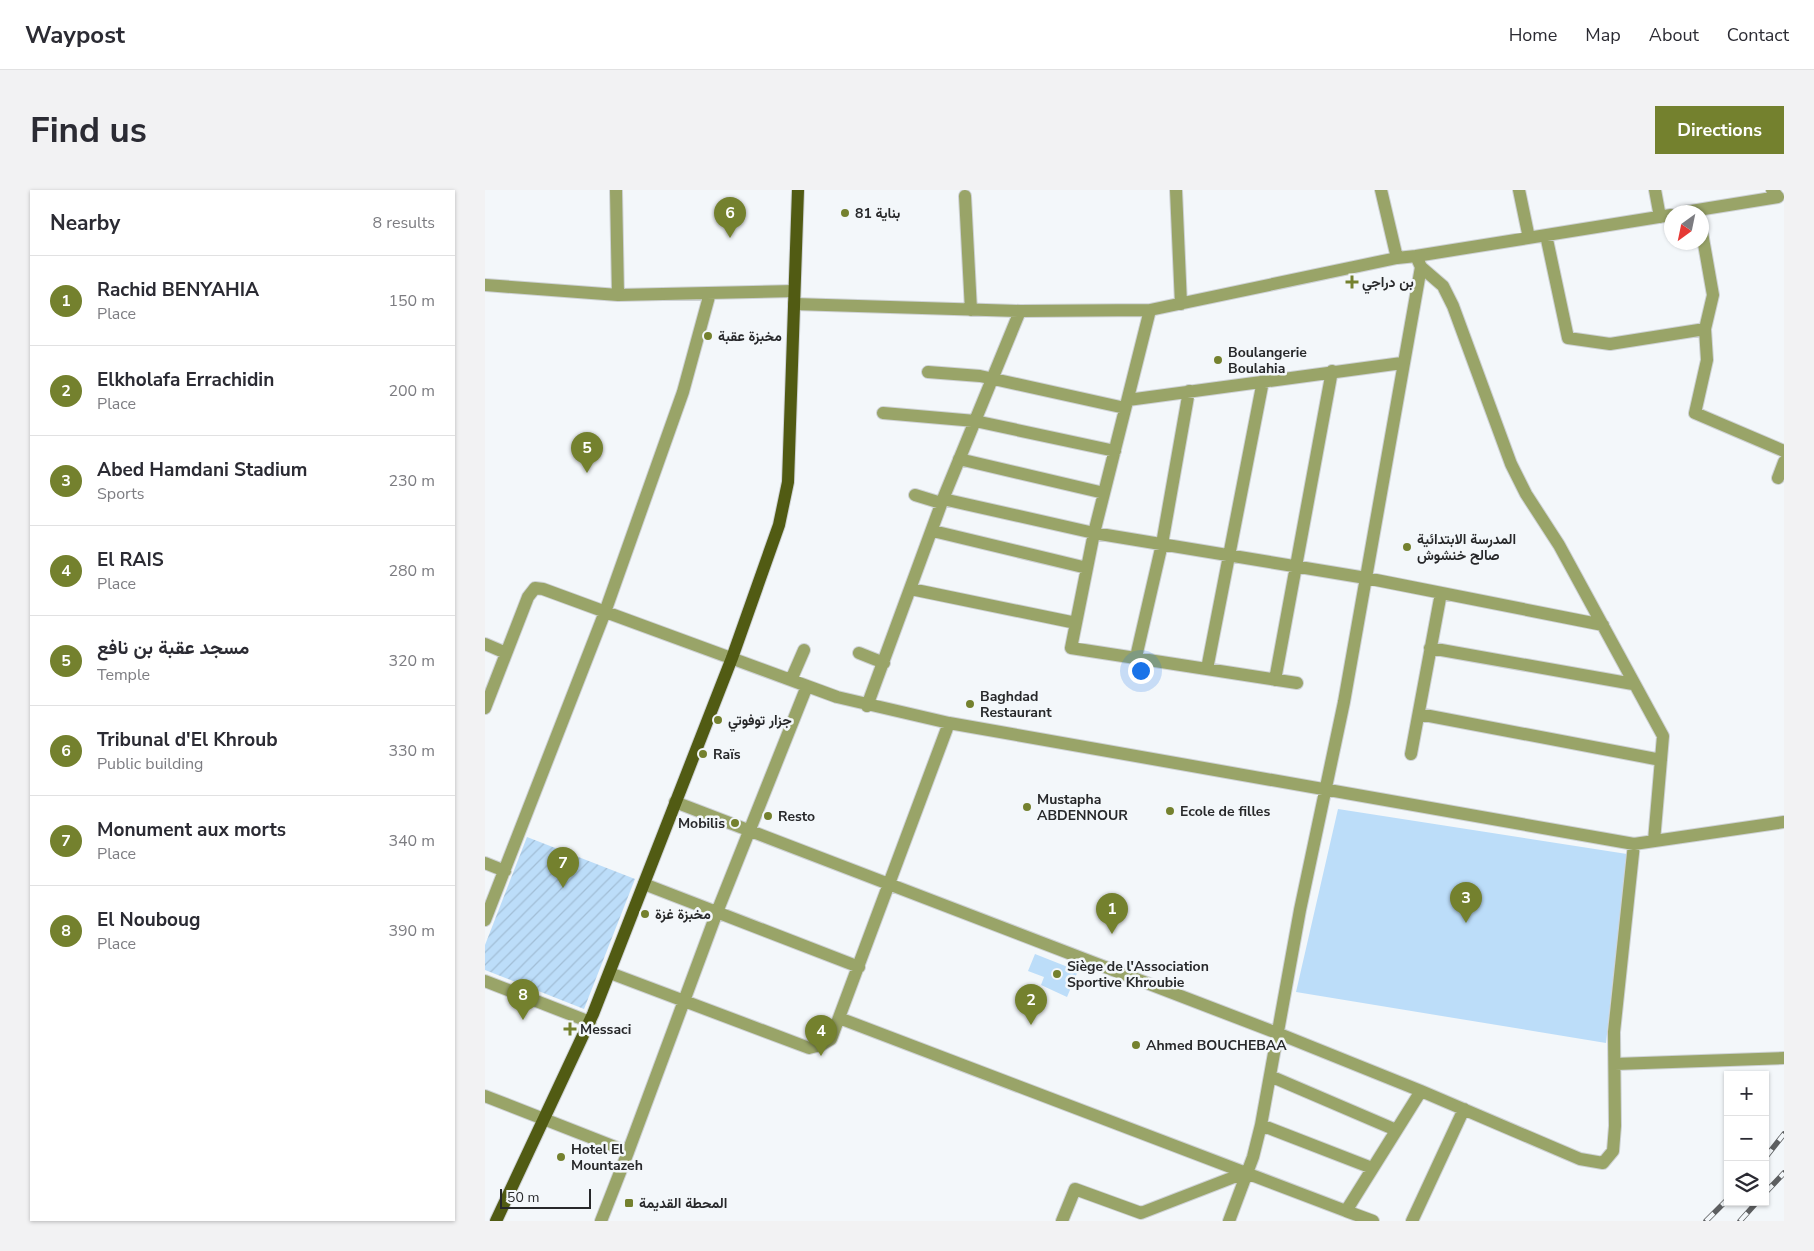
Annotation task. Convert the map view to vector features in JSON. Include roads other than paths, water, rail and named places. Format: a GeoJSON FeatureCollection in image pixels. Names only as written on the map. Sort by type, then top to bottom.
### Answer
{"type":"FeatureCollection","features":[{"type":"Feature","properties":{"kind":"main road"},"geometry":{"type":"LineString","coordinates":[[496,1221],[590,1022],[732,658],[779,525],[788,482],[798,190]]}},
{"type":"Feature","properties":{"kind":"street"},"geometry":{"type":"LineString","coordinates":[[616,190],[617,295]]}},
{"type":"Feature","properties":{"kind":"street"},"geometry":{"type":"LineString","coordinates":[[1176,190],[1181,304]]}},
{"type":"Feature","properties":{"kind":"street"},"geometry":{"type":"LineString","coordinates":[[1381,190],[1397,258]]}},
{"type":"Feature","properties":{"kind":"street"},"geometry":{"type":"LineString","coordinates":[[1519,190],[1529,238]]}},
{"type":"Feature","properties":{"kind":"street"},"geometry":{"type":"LineString","coordinates":[[1655,190],[1664,211]]}},
{"type":"Feature","properties":{"kind":"street"},"geometry":{"type":"LineString","coordinates":[[1709,209],[1778,197],[1772,190]]}},
{"type":"Feature","properties":{"kind":"street"},"geometry":{"type":"LineString","coordinates":[[965,196],[971,310]]}},
{"type":"Feature","properties":{"kind":"street"},"geometry":{"type":"LineString","coordinates":[[485,285],[617,295],[710,293],[971,310],[1150,310],[1397,258],[1419,262],[1529,238],[1664,216]]}},
{"type":"Feature","properties":{"kind":"street"},"geometry":{"type":"LineString","coordinates":[[1546,235],[1568,338],[1610,344],[1705,329]]}},
{"type":"Feature","properties":{"kind":"street"},"geometry":{"type":"LineString","coordinates":[[1705,250],[1713,295],[1705,329],[1707,360],[1695,414],[1784,451]]}},
{"type":"Feature","properties":{"kind":"street"},"geometry":{"type":"LineString","coordinates":[[1229,1221],[1247,1172],[1261,1124],[1366,578],[1419,262]]}},
{"type":"Feature","properties":{"kind":"street"},"geometry":{"type":"LineString","coordinates":[[1419,262],[1443,286],[1453,306],[1511,464],[1525,494],[1559,545],[1663,736],[1654,841]]}},
{"type":"Feature","properties":{"kind":"street"},"geometry":{"type":"LineString","coordinates":[[485,920],[605,612],[683,392],[710,293]]}},
{"type":"Feature","properties":{"kind":"street"},"geometry":{"type":"LineString","coordinates":[[1150,310],[1094,533],[1071,648],[1297,683]]}},
{"type":"Feature","properties":{"kind":"street"},"geometry":{"type":"LineString","coordinates":[[867,706],[933,530],[942,501],[1020,311]]}},
{"type":"Feature","properties":{"kind":"street"},"geometry":{"type":"LineString","coordinates":[[928,372],[972,374],[1127,404],[1189,391],[1402,363]]}},
{"type":"Feature","properties":{"kind":"street"},"geometry":{"type":"LineString","coordinates":[[1275,680],[1332,371]]}},
{"type":"Feature","properties":{"kind":"street"},"geometry":{"type":"LineString","coordinates":[[1207,668],[1231,556],[1263,381]]}},
{"type":"Feature","properties":{"kind":"street"},"geometry":{"type":"LineString","coordinates":[[1136,657],[1162,544],[1189,391]]}},
{"type":"Feature","properties":{"kind":"street"},"geometry":{"type":"LineString","coordinates":[[883,413],[975,421],[1115,451]]}},
{"type":"Feature","properties":{"kind":"street"},"geometry":{"type":"LineString","coordinates":[[959,459],[1104,493]]}},
{"type":"Feature","properties":{"kind":"street"},"geometry":{"type":"LineString","coordinates":[[1778,478],[1784,462]]}},
{"type":"Feature","properties":{"kind":"street"},"geometry":{"type":"LineString","coordinates":[[915,494],[1094,533],[1366,578],[1603,625]]}},
{"type":"Feature","properties":{"kind":"street"},"geometry":{"type":"LineString","coordinates":[[933,530],[1087,568]]}},
{"type":"Feature","properties":{"kind":"street"},"geometry":{"type":"LineString","coordinates":[[485,708],[528,597],[535,588],[543,589],[807,686],[867,706],[949,723],[1634,844],[1784,822]]}},
{"type":"Feature","properties":{"kind":"street"},"geometry":{"type":"LineString","coordinates":[[911,589],[1076,623]]}},
{"type":"Feature","properties":{"kind":"street"},"geometry":{"type":"LineString","coordinates":[[1411,754],[1441,593]]}},
{"type":"Feature","properties":{"kind":"street"},"geometry":{"type":"LineString","coordinates":[[485,644],[507,653]]}},
{"type":"Feature","properties":{"kind":"street"},"geometry":{"type":"LineString","coordinates":[[1430,648],[1633,684]]}},
{"type":"Feature","properties":{"kind":"street"},"geometry":{"type":"LineString","coordinates":[[791,680],[804,650]]}},
{"type":"Feature","properties":{"kind":"street"},"geometry":{"type":"LineString","coordinates":[[859,653],[883,663]]}},
{"type":"Feature","properties":{"kind":"street"},"geometry":{"type":"LineString","coordinates":[[601,1221],[717,912],[807,686]]}},
{"type":"Feature","properties":{"kind":"street"},"geometry":{"type":"LineString","coordinates":[[1419,714],[1661,760]]}},
{"type":"Feature","properties":{"kind":"street"},"geometry":{"type":"LineString","coordinates":[[610,972],[809,1048],[821,1045],[831,1039],[949,723]]}},
{"type":"Feature","properties":{"kind":"street"},"geometry":{"type":"LineString","coordinates":[[675,802],[1277,1033],[1464,1109],[1580,1160],[1603,1163],[1613,1151],[1615,1126],[1614,1032],[1634,844]]}},
{"type":"Feature","properties":{"kind":"street"},"geometry":{"type":"LineString","coordinates":[[485,863],[505,870]]}},
{"type":"Feature","properties":{"kind":"street"},"geometry":{"type":"LineString","coordinates":[[644,884],[859,966]]}},
{"type":"Feature","properties":{"kind":"street"},"geometry":{"type":"LineString","coordinates":[[485,982],[590,1022]]}},
{"type":"Feature","properties":{"kind":"street"},"geometry":{"type":"LineString","coordinates":[[839,1018],[1373,1221]]}},
{"type":"Feature","properties":{"kind":"street"},"geometry":{"type":"LineString","coordinates":[[1615,1064],[1784,1058]]}},
{"type":"Feature","properties":{"kind":"street"},"geometry":{"type":"LineString","coordinates":[[1270,1076],[1396,1130]]}},
{"type":"Feature","properties":{"kind":"street"},"geometry":{"type":"LineString","coordinates":[[1347,1211],[1421,1091]]}},
{"type":"Feature","properties":{"kind":"street"},"geometry":{"type":"LineString","coordinates":[[486,1098],[543,1118],[628,1152]]}},
{"type":"Feature","properties":{"kind":"street"},"geometry":{"type":"LineString","coordinates":[[1412,1221],[1464,1109]]}},
{"type":"Feature","properties":{"kind":"street"},"geometry":{"type":"LineString","coordinates":[[1261,1124],[1372,1168]]}},
{"type":"Feature","properties":{"kind":"street"},"geometry":{"type":"LineString","coordinates":[[1062,1221],[1075,1189],[1141,1213],[1247,1172]]}},
{"type":"Feature","properties":{"kind":"railway"},"geometry":{"type":"LineString","coordinates":[[1769,1153],[1784,1134]]}},
{"type":"Feature","properties":{"kind":"railway"},"geometry":{"type":"LineString","coordinates":[[1769,1189],[1784,1173]]}},
{"type":"Feature","properties":{"kind":"railway"},"geometry":{"type":"LineString","coordinates":[[1706,1221],[1724,1203]]}},
{"type":"Feature","properties":{"kind":"railway"},"geometry":{"type":"LineString","coordinates":[[1740,1221],[1753,1206]]}},
{"type":"Feature","properties":{"kind":"place","name":"بناية 81"},"geometry":{"type":"Point","coordinates":[845,213]}},
{"type":"Feature","properties":{"kind":"place","name":"Tribunal d'El Khroub"},"geometry":{"type":"Point","coordinates":[730,238]}},
{"type":"Feature","properties":{"kind":"place","name":"بن دراجي"},"geometry":{"type":"Point","coordinates":[1352,282]}},
{"type":"Feature","properties":{"kind":"place","name":"مخبزة عقبة"},"geometry":{"type":"Point","coordinates":[708,336]}},
{"type":"Feature","properties":{"kind":"place","name":"Boulangerie Boulahia"},"geometry":{"type":"Point","coordinates":[1218,360]}},
{"type":"Feature","properties":{"kind":"place","name":"مسجد عقبة بن نافع"},"geometry":{"type":"Point","coordinates":[587,473]}},
{"type":"Feature","properties":{"kind":"place","name":"المدرسة الابتدائية صالح خنشوش"},"geometry":{"type":"Point","coordinates":[1407,547]}},
{"type":"Feature","properties":{"kind":"place","name":"Baghdad Restaurant"},"geometry":{"type":"Point","coordinates":[970,704]}},
{"type":"Feature","properties":{"kind":"place","name":"جزار توفوتي"},"geometry":{"type":"Point","coordinates":[718,720]}},
{"type":"Feature","properties":{"kind":"place","name":"Raïs"},"geometry":{"type":"Point","coordinates":[703,754]}},
{"type":"Feature","properties":{"kind":"place","name":"Mustapha ABDENNOUR"},"geometry":{"type":"Point","coordinates":[1027,807]}},
{"type":"Feature","properties":{"kind":"place","name":"Ecole de filles"},"geometry":{"type":"Point","coordinates":[1170,811]}},
{"type":"Feature","properties":{"kind":"place","name":"Resto"},"geometry":{"type":"Point","coordinates":[768,816]}},
{"type":"Feature","properties":{"kind":"place","name":"Mobilis"},"geometry":{"type":"Point","coordinates":[735,823]}},
{"type":"Feature","properties":{"kind":"place","name":"Monument aux morts"},"geometry":{"type":"Point","coordinates":[563,888]}},
{"type":"Feature","properties":{"kind":"place","name":"مخبزة غزة"},"geometry":{"type":"Point","coordinates":[645,914]}},
{"type":"Feature","properties":{"kind":"place","name":"Abed Hamdani Stadium"},"geometry":{"type":"Point","coordinates":[1466,923]}},
{"type":"Feature","properties":{"kind":"place","name":"Rachid BENYAHIA"},"geometry":{"type":"Point","coordinates":[1112,934]}},
{"type":"Feature","properties":{"kind":"place","name":"Siège de l'Association Sportive Khroubie"},"geometry":{"type":"Point","coordinates":[1057,974]}},
{"type":"Feature","properties":{"kind":"place","name":"El Nouboug"},"geometry":{"type":"Point","coordinates":[523,1020]}},
{"type":"Feature","properties":{"kind":"place","name":"Elkholafa Errachidin"},"geometry":{"type":"Point","coordinates":[1031,1025]}},
{"type":"Feature","properties":{"kind":"place","name":"Messaci"},"geometry":{"type":"Point","coordinates":[570,1029]}},
{"type":"Feature","properties":{"kind":"place","name":"Ahmed BOUCHEBAA"},"geometry":{"type":"Point","coordinates":[1136,1045]}},
{"type":"Feature","properties":{"kind":"place","name":"El RAIS"},"geometry":{"type":"Point","coordinates":[821,1056]}},
{"type":"Feature","properties":{"kind":"place","name":"Hotel El Mountazeh"},"geometry":{"type":"Point","coordinates":[561,1157]}},
{"type":"Feature","properties":{"kind":"place","name":"المحطة القديمة"},"geometry":{"type":"Point","coordinates":[629,1203]}}]}
